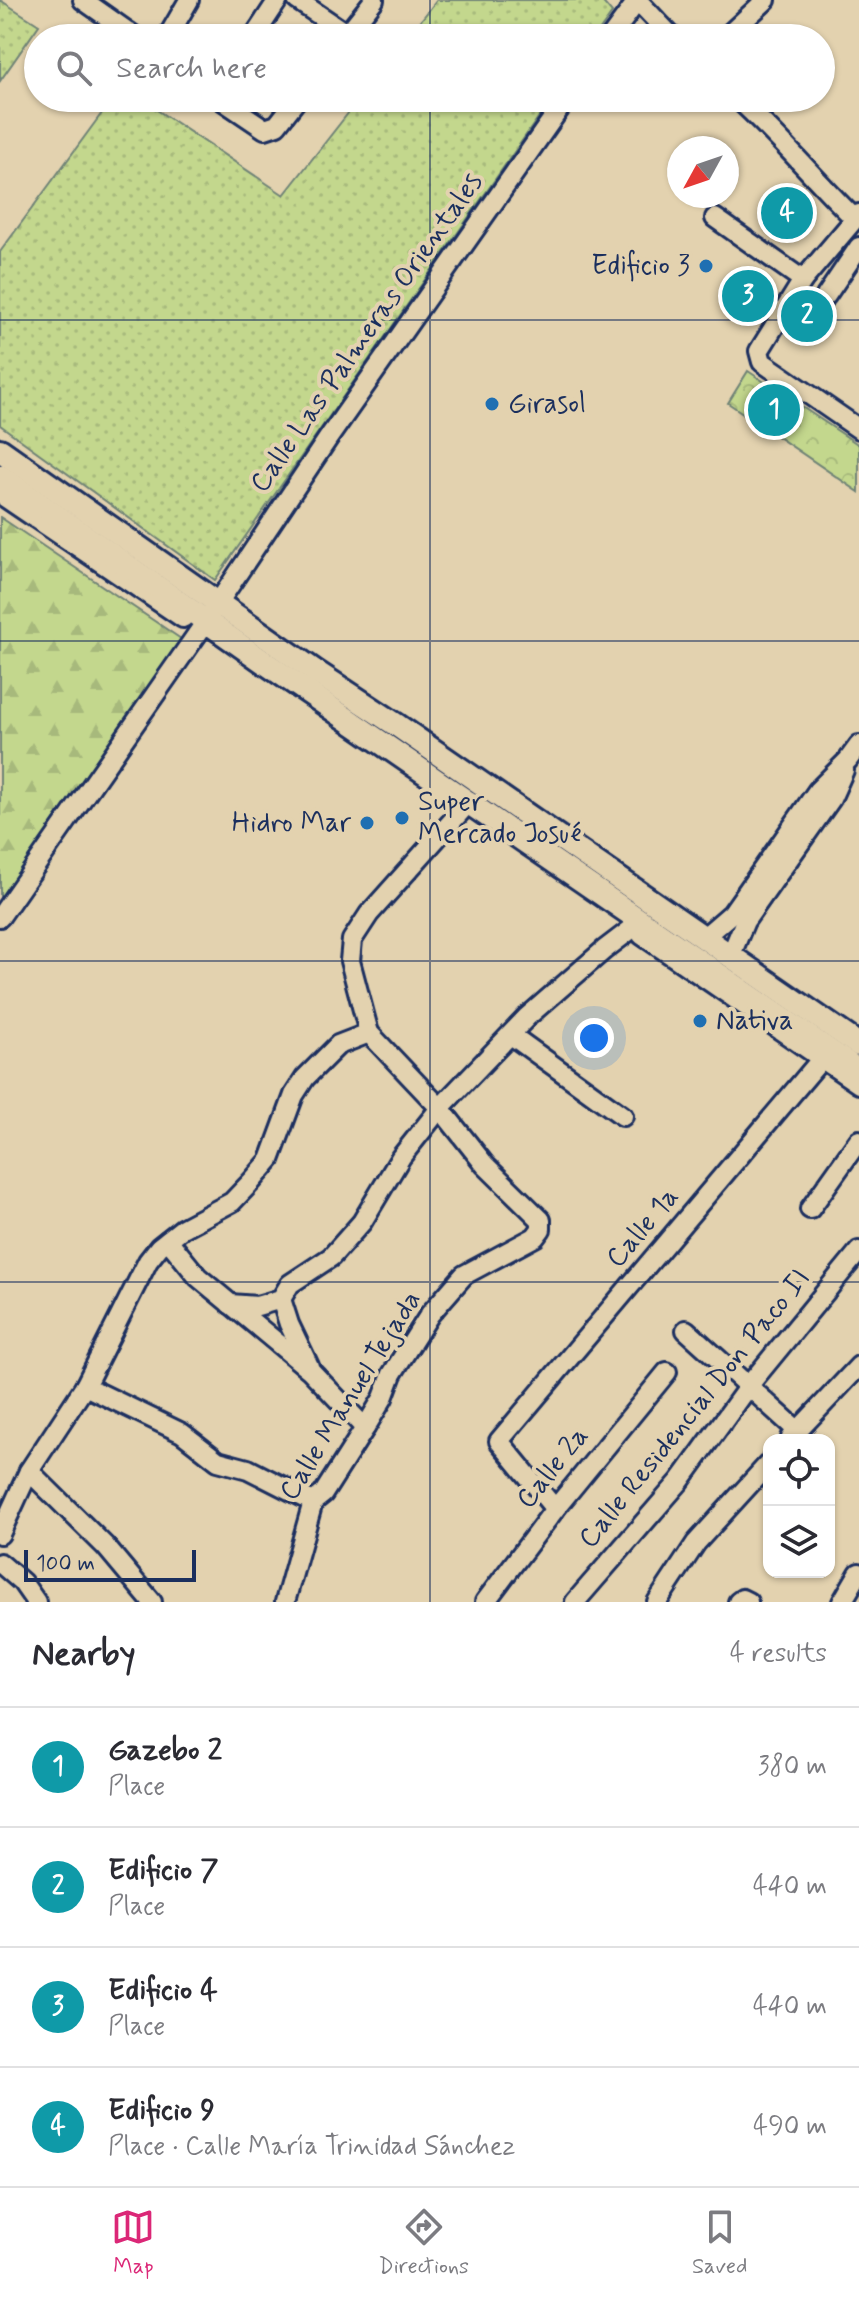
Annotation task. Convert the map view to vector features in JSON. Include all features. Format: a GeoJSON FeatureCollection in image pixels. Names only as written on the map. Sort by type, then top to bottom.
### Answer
{"type":"FeatureCollection","features":[{"type":"Feature","properties":{"kind":"main road"},"geometry":{"type":"LineString","coordinates":[[0,450],[208,618],[466,806],[825,1054],[859,1071]]}},
{"type":"Feature","properties":{"kind":"main road"},"geometry":{"type":"LineString","coordinates":[[0,476],[208,618],[703,938],[859,1045]]}},
{"type":"Feature","properties":{"kind":"street"},"geometry":{"type":"LineString","coordinates":[[175,24],[189,0]]}},
{"type":"Feature","properties":{"kind":"street"},"geometry":{"type":"LineString","coordinates":[[262,24],[278,0]]}},
{"type":"Feature","properties":{"kind":"street"},"geometry":{"type":"LineString","coordinates":[[297,0],[330,24]]}},
{"type":"Feature","properties":{"kind":"street"},"geometry":{"type":"LineString","coordinates":[[355,24],[374,0]]}},
{"type":"Feature","properties":{"kind":"street"},"geometry":{"type":"LineString","coordinates":[[620,24],[638,0],[660,24]]}},
{"type":"Feature","properties":{"kind":"street"},"geometry":{"type":"LineString","coordinates":[[740,24],[766,0]]}},
{"type":"Feature","properties":{"kind":"street"},"geometry":{"type":"LineString","coordinates":[[86,1],[118,24]]}},
{"type":"Feature","properties":{"kind":"street"},"geometry":{"type":"LineString","coordinates":[[240,112],[265,129],[277,125],[287,112]]}},
{"type":"Feature","properties":{"kind":"street","name":"Calle Las Palmeras Orientales"},"geometry":{"type":"LineString","coordinates":[[0,917],[557,112]]}},
{"type":"Feature","properties":{"kind":"street"},"geometry":{"type":"LineString","coordinates":[[753,112],[805,169],[856,216],[803,280],[766,337],[759,351],[762,362],[859,429]]}},
{"type":"Feature","properties":{"kind":"street"},"geometry":{"type":"LineString","coordinates":[[715,218],[803,280]]}},
{"type":"Feature","properties":{"kind":"street"},"geometry":{"type":"LineString","coordinates":[[826,296],[859,247]]}},
{"type":"Feature","properties":{"kind":"street"},"geometry":{"type":"LineString","coordinates":[[0,494],[208,618]]}},
{"type":"Feature","properties":{"kind":"street"},"geometry":{"type":"LineString","coordinates":[[730,957],[745,921],[853,752]]}},
{"type":"Feature","properties":{"kind":"street"},"geometry":{"type":"LineString","coordinates":[[703,938],[732,913],[824,794]]}},
{"type":"Feature","properties":{"kind":"street"},"geometry":{"type":"LineString","coordinates":[[440,1108],[369,1033],[350,961],[352,940],[369,914],[466,806]]}},
{"type":"Feature","properties":{"kind":"street"},"geometry":{"type":"LineString","coordinates":[[230,1304],[257,1306],[281,1299],[290,1284],[331,1257],[362,1222],[401,1157],[440,1108],[527,1017],[637,925]]}},
{"type":"Feature","properties":{"kind":"street"},"geometry":{"type":"LineString","coordinates":[[0,1534],[29,1471],[85,1386],[148,1261],[183,1228],[232,1202],[270,1160],[294,1095],[305,1078],[338,1045],[369,1033]]}},
{"type":"Feature","properties":{"kind":"street"},"geometry":{"type":"LineString","coordinates":[[511,1035],[623,1116]]}},
{"type":"Feature","properties":{"kind":"street"},"geometry":{"type":"LineString","coordinates":[[825,1054],[859,1084]]}},
{"type":"Feature","properties":{"kind":"street","name":"Calle 1a"},"geometry":{"type":"LineString","coordinates":[[555,1509],[499,1441],[825,1054]]}},
{"type":"Feature","properties":{"kind":"street","name":"Calle Manuel Tejada"},"geometry":{"type":"LineString","coordinates":[[285,1602],[308,1511],[323,1494],[365,1428],[383,1398],[392,1374],[430,1314],[464,1275],[535,1237],[541,1229],[541,1220],[485,1165],[440,1108]]}},
{"type":"Feature","properties":{"kind":"street"},"geometry":{"type":"LineString","coordinates":[[810,1209],[859,1140]]}},
{"type":"Feature","properties":{"kind":"street"},"geometry":{"type":"LineString","coordinates":[[168,1240],[198,1277],[310,1370],[365,1428]]}},
{"type":"Feature","properties":{"kind":"street","name":"Calle Residencial Don Paco II"},"geometry":{"type":"LineString","coordinates":[[575,1602],[680,1481],[749,1388],[859,1251]]}},
{"type":"Feature","properties":{"kind":"street"},"geometry":{"type":"LineString","coordinates":[[281,1299],[310,1370]]}},
{"type":"Feature","properties":{"kind":"street"},"geometry":{"type":"LineString","coordinates":[[686,1330],[749,1388],[792,1434]]}},
{"type":"Feature","properties":{"kind":"street"},"geometry":{"type":"LineString","coordinates":[[796,1434],[859,1366]]}},
{"type":"Feature","properties":{"kind":"street","name":"Calle 2a"},"geometry":{"type":"LineString","coordinates":[[485,1602],[555,1509],[667,1372]]}},
{"type":"Feature","properties":{"kind":"street"},"geometry":{"type":"LineString","coordinates":[[85,1386],[182,1433],[218,1461],[248,1469],[313,1502]]}},
{"type":"Feature","properties":{"kind":"street"},"geometry":{"type":"LineString","coordinates":[[657,1602],[696,1543],[763,1470]]}},
{"type":"Feature","properties":{"kind":"street"},"geometry":{"type":"LineString","coordinates":[[29,1471],[106,1547],[152,1602]]}},
{"type":"Feature","properties":{"kind":"street"},"geometry":{"type":"LineString","coordinates":[[0,1563],[22,1582],[36,1602]]}},
{"type":"Feature","properties":{"kind":"street"},"geometry":{"type":"LineString","coordinates":[[842,1602],[859,1573]]}},
{"type":"Feature","properties":{"kind":"street"},"geometry":{"type":"LineString","coordinates":[[738,1602],[742,1599],[748,1602]]}},
{"type":"Feature","properties":{"kind":"green space"},"geometry":{"type":"Polygon","coordinates":[[[0,0],[37,24],[24,24],[24,47],[0,81],[0,0]]]}},
{"type":"Feature","properties":{"kind":"green space"},"geometry":{"type":"Polygon","coordinates":[[[437,0],[601,0],[612,13],[604,24],[418,24],[437,0]]]}},
{"type":"Feature","properties":{"kind":"green space"},"geometry":{"type":"Polygon","coordinates":[[[103,112],[160,112],[284,195],[349,112],[542,112],[215,580],[0,425],[0,252],[103,112]]]}},
{"type":"Feature","properties":{"kind":"green space"},"geometry":{"type":"Polygon","coordinates":[[[748,371],[859,445],[859,492],[728,403],[748,371]]]}},
{"type":"Feature","properties":{"kind":"green space"},"geometry":{"type":"Polygon","coordinates":[[[0,517],[181,639],[0,903],[0,517]]]}},
{"type":"Feature","properties":{"kind":"place","name":"Edificio 9"},"geometry":{"type":"Point","coordinates":[787,213]}},
{"type":"Feature","properties":{"kind":"place","name":"Edificio 3"},"geometry":{"type":"Point","coordinates":[706,266]}},
{"type":"Feature","properties":{"kind":"place","name":"Edificio 4"},"geometry":{"type":"Point","coordinates":[748,296]}},
{"type":"Feature","properties":{"kind":"place","name":"Edificio 7"},"geometry":{"type":"Point","coordinates":[807,316]}},
{"type":"Feature","properties":{"kind":"place","name":"Girasol"},"geometry":{"type":"Point","coordinates":[492,404]}},
{"type":"Feature","properties":{"kind":"place","name":"Gazebo 2"},"geometry":{"type":"Point","coordinates":[774,410]}},
{"type":"Feature","properties":{"kind":"place","name":"Super Mercado Josué"},"geometry":{"type":"Point","coordinates":[402,818]}},
{"type":"Feature","properties":{"kind":"place","name":"Hidro Mar"},"geometry":{"type":"Point","coordinates":[367,823]}},
{"type":"Feature","properties":{"kind":"place","name":"Nativa"},"geometry":{"type":"Point","coordinates":[700,1021]}}]}
